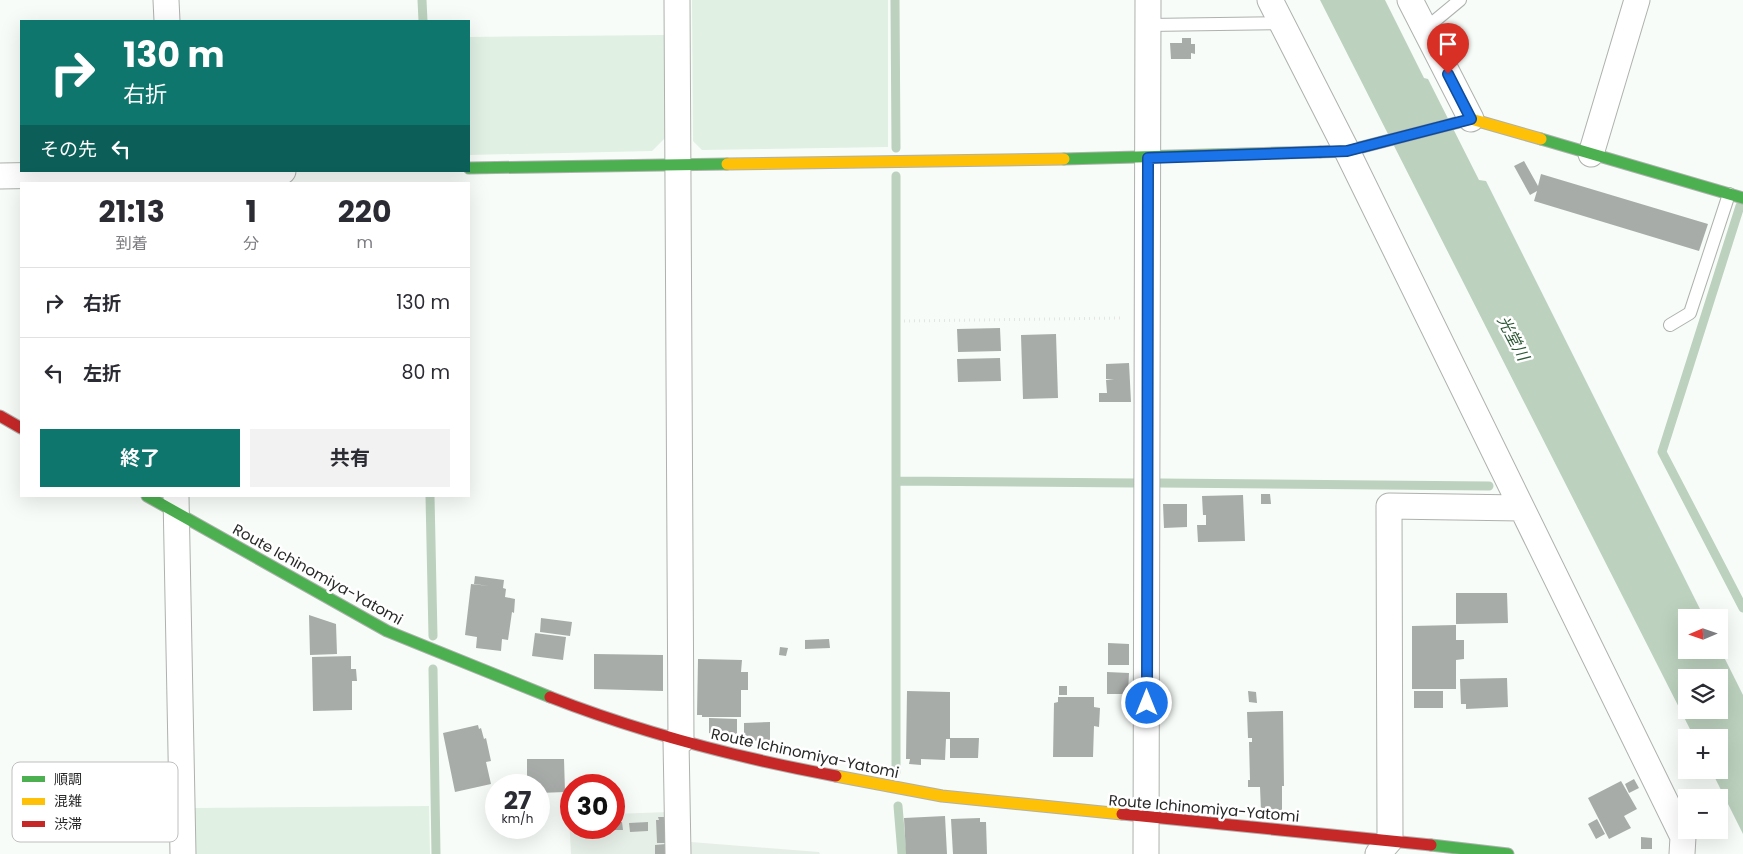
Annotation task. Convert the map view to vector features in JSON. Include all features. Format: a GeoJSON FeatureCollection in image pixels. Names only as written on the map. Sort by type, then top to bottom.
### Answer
{"type":"FeatureCollection","features":[{"type":"Feature","properties":{"kind":"main road"},"geometry":{"type":"LineString","coordinates":[[470,168],[1148,158],[1358,148],[1469,120],[1743,198]]}},
{"type":"Feature","properties":{"kind":"main road"},"geometry":{"type":"LineString","coordinates":[[0,416],[20,427]]}},
{"type":"Feature","properties":{"kind":"main road","name":"Route Ichinomiya-Yatomi"},"geometry":{"type":"LineString","coordinates":[[151,497],[176,504],[387,631],[594,714],[679,740],[793,768],[942,796],[1146,818],[1384,847],[1508,854]]}},
{"type":"Feature","properties":{"kind":"street"},"geometry":{"type":"LineString","coordinates":[[166,0],[167,20]]}},
{"type":"Feature","properties":{"kind":"street"},"geometry":{"type":"LineString","coordinates":[[677,0],[678,854]]}},
{"type":"Feature","properties":{"kind":"street"},"geometry":{"type":"LineString","coordinates":[[1146,854],[1148,0]]}},
{"type":"Feature","properties":{"kind":"street"},"geometry":{"type":"LineString","coordinates":[[1270,0],[1281,23],[1358,148],[1521,508],[1683,837],[1682,854]]}},
{"type":"Feature","properties":{"kind":"street"},"geometry":{"type":"LineString","coordinates":[[1410,0],[1469,120]]}},
{"type":"Feature","properties":{"kind":"street"},"geometry":{"type":"LineString","coordinates":[[1591,154],[1637,0]]}},
{"type":"Feature","properties":{"kind":"street"},"geometry":{"type":"LineString","coordinates":[[0,176],[170,176],[260,172]]}},
{"type":"Feature","properties":{"kind":"street"},"geometry":{"type":"LineString","coordinates":[[176,504],[183,854]]}},
{"type":"Feature","properties":{"kind":"street"},"geometry":{"type":"LineString","coordinates":[[1384,847],[1389,506],[1521,508]]}},
{"type":"Feature","properties":{"kind":"lane"},"geometry":{"type":"LineString","coordinates":[[1425,29],[1460,0]]}},
{"type":"Feature","properties":{"kind":"lane"},"geometry":{"type":"LineString","coordinates":[[1148,25],[1281,23]]}},
{"type":"Feature","properties":{"kind":"lane"},"geometry":{"type":"LineString","coordinates":[[1670,326],[1690,313],[1729,194]]}},
{"type":"Feature","properties":{"kind":"path"},"geometry":{"type":"LineString","coordinates":[[904,321],[1147,317]]}},
{"type":"Feature","properties":{"kind":"shaded area"},"geometry":{"type":"Polygon","coordinates":[[[692,0],[888,0],[888,147],[702,150],[693,141],[692,0]]]}},
{"type":"Feature","properties":{"kind":"shaded area"},"geometry":{"type":"Polygon","coordinates":[[[665,35],[665,138],[652,151],[470,155],[470,37],[665,35]]]}},
{"type":"Feature","properties":{"kind":"shaded area"},"geometry":{"type":"Polygon","coordinates":[[[429,806],[430,854],[193,854],[193,808],[429,806]]]}},
{"type":"Feature","properties":{"kind":"shaded area"},"geometry":{"type":"Polygon","coordinates":[[[667,812],[668,854],[571,854],[570,839],[625,839],[625,814],[667,812]]]}},
{"type":"Feature","properties":{"kind":"shaded area"},"geometry":{"type":"Polygon","coordinates":[[[691,842],[819,852],[820,854],[691,854],[691,842]]]}},
{"type":"Feature","properties":{"kind":"water","name":"光堂川"},"geometry":{"type":"Polygon","coordinates":[[[1320,0],[1385,0],[1424,78],[1428,79],[1479,180],[1486,181],[1700,609],[1678,609],[1678,659],[1725,659],[1743,695],[1743,834],[1728,804],[1728,789],[1720,789],[1716,779],[1728,779],[1728,729],[1690,729],[1685,719],[1728,719],[1728,669],[1678,669],[1678,705],[1320,0]]]}},
{"type":"Feature","properties":{"kind":"building"},"geometry":{"type":"Polygon","coordinates":[[[1182,38],[1191,38],[1191,44],[1195,44],[1195,54],[1191,53],[1191,59],[1171,59],[1170,43],[1182,43],[1182,38]]]}},
{"type":"Feature","properties":{"kind":"building"},"geometry":{"type":"Polygon","coordinates":[[[1524,161],[1538,186],[1541,174],[1708,224],[1699,251],[1534,201],[1537,191],[1530,195],[1514,166],[1524,161]]]}},
{"type":"Feature","properties":{"kind":"building"},"geometry":{"type":"Polygon","coordinates":[[[1000,328],[1001,351],[958,352],[957,329],[1000,328]]]}},
{"type":"Feature","properties":{"kind":"building"},"geometry":{"type":"Polygon","coordinates":[[[1056,334],[1058,398],[1023,399],[1021,335],[1056,334]]]}},
{"type":"Feature","properties":{"kind":"building"},"geometry":{"type":"Polygon","coordinates":[[[1000,358],[1001,381],[958,382],[957,359],[1000,358]]]}},
{"type":"Feature","properties":{"kind":"building"},"geometry":{"type":"Polygon","coordinates":[[[1129,363],[1131,402],[1099,402],[1099,393],[1107,393],[1106,380],[1114,379],[1106,379],[1106,364],[1129,363]]]}},
{"type":"Feature","properties":{"kind":"building"},"geometry":{"type":"Polygon","coordinates":[[[1261,494],[1270,494],[1271,504],[1261,504],[1261,494]]]}},
{"type":"Feature","properties":{"kind":"building"},"geometry":{"type":"Polygon","coordinates":[[[1243,495],[1245,541],[1198,542],[1197,525],[1206,525],[1206,515],[1203,515],[1202,496],[1243,495]]]}},
{"type":"Feature","properties":{"kind":"building"},"geometry":{"type":"Polygon","coordinates":[[[1163,504],[1187,504],[1187,527],[1164,528],[1163,504]]]}},
{"type":"Feature","properties":{"kind":"building"},"geometry":{"type":"Polygon","coordinates":[[[475,576],[504,580],[505,597],[515,599],[508,640],[502,639],[501,651],[476,648],[477,637],[465,635],[471,584],[489,586],[474,584],[475,576]]]}},
{"type":"Feature","properties":{"kind":"building"},"geometry":{"type":"Polygon","coordinates":[[[1456,593],[1507,593],[1508,623],[1456,624],[1456,593]]]}},
{"type":"Feature","properties":{"kind":"building"},"geometry":{"type":"Polygon","coordinates":[[[309,615],[336,624],[337,654],[310,655],[309,615]]]}},
{"type":"Feature","properties":{"kind":"building"},"geometry":{"type":"Polygon","coordinates":[[[541,618],[572,622],[570,636],[540,632],[541,618]]]}},
{"type":"Feature","properties":{"kind":"building"},"geometry":{"type":"Polygon","coordinates":[[[1456,625],[1456,640],[1464,640],[1464,659],[1456,660],[1456,689],[1412,689],[1412,626],[1456,625]]]}},
{"type":"Feature","properties":{"kind":"building"},"geometry":{"type":"Polygon","coordinates":[[[535,633],[566,637],[563,660],[532,656],[535,633]]]}},
{"type":"Feature","properties":{"kind":"building"},"geometry":{"type":"Polygon","coordinates":[[[829,639],[830,648],[805,649],[805,640],[829,639]]]}},
{"type":"Feature","properties":{"kind":"building"},"geometry":{"type":"Polygon","coordinates":[[[1108,643],[1129,644],[1129,665],[1108,665],[1108,643]]]}},
{"type":"Feature","properties":{"kind":"building"},"geometry":{"type":"Polygon","coordinates":[[[780,647],[788,648],[786,656],[779,655],[780,647]]]}},
{"type":"Feature","properties":{"kind":"building"},"geometry":{"type":"Polygon","coordinates":[[[594,654],[663,655],[663,691],[594,689],[594,654]]]}},
{"type":"Feature","properties":{"kind":"building"},"geometry":{"type":"Polygon","coordinates":[[[351,656],[351,669],[356,669],[357,681],[352,681],[352,710],[313,711],[312,657],[351,656]]]}},
{"type":"Feature","properties":{"kind":"building"},"geometry":{"type":"Polygon","coordinates":[[[698,659],[742,660],[741,672],[748,672],[748,690],[741,690],[741,717],[702,717],[702,715],[697,715],[698,659]]]}},
{"type":"Feature","properties":{"kind":"building"},"geometry":{"type":"Polygon","coordinates":[[[1107,672],[1129,673],[1128,694],[1107,694],[1107,672]]]}},
{"type":"Feature","properties":{"kind":"building"},"geometry":{"type":"Polygon","coordinates":[[[1507,678],[1508,707],[1466,709],[1466,704],[1461,704],[1460,679],[1507,678]]]}},
{"type":"Feature","properties":{"kind":"building"},"geometry":{"type":"Polygon","coordinates":[[[1059,686],[1067,686],[1067,695],[1059,695],[1059,686]]]}},
{"type":"Feature","properties":{"kind":"building"},"geometry":{"type":"Polygon","coordinates":[[[907,691],[950,692],[950,739],[946,739],[945,760],[921,759],[921,765],[909,764],[910,759],[906,759],[907,691]]]}},
{"type":"Feature","properties":{"kind":"building"},"geometry":{"type":"Polygon","coordinates":[[[1248,691],[1256,692],[1257,703],[1249,702],[1248,691]]]}},
{"type":"Feature","properties":{"kind":"building"},"geometry":{"type":"Polygon","coordinates":[[[1414,691],[1443,691],[1443,708],[1414,708],[1414,691]]]}},
{"type":"Feature","properties":{"kind":"building"},"geometry":{"type":"Polygon","coordinates":[[[1058,697],[1094,697],[1094,707],[1100,708],[1099,727],[1094,726],[1093,757],[1053,757],[1054,703],[1058,702],[1058,697]]]}},
{"type":"Feature","properties":{"kind":"building"},"geometry":{"type":"Polygon","coordinates":[[[1283,711],[1284,786],[1282,786],[1282,810],[1261,811],[1260,787],[1248,787],[1248,780],[1250,780],[1249,742],[1252,742],[1252,738],[1248,738],[1247,712],[1283,711]]]}},
{"type":"Feature","properties":{"kind":"building"},"geometry":{"type":"Polygon","coordinates":[[[709,718],[737,719],[737,740],[709,733],[709,718]]]}},
{"type":"Feature","properties":{"kind":"building"},"geometry":{"type":"Polygon","coordinates":[[[770,722],[770,740],[744,741],[744,723],[770,722]]]}},
{"type":"Feature","properties":{"kind":"building"},"geometry":{"type":"Polygon","coordinates":[[[478,725],[479,729],[481,728],[484,739],[486,738],[491,761],[486,762],[489,774],[485,774],[485,785],[455,792],[443,733],[478,725]]]}},
{"type":"Feature","properties":{"kind":"building"},"geometry":{"type":"Polygon","coordinates":[[[950,738],[979,738],[978,758],[950,758],[950,738]]]}},
{"type":"Feature","properties":{"kind":"building"},"geometry":{"type":"Polygon","coordinates":[[[527,759],[564,759],[564,774],[560,774],[560,792],[550,793],[550,774],[527,774],[527,759]]]}},
{"type":"Feature","properties":{"kind":"building"},"geometry":{"type":"Polygon","coordinates":[[[1634,779],[1639,788],[1629,793],[1625,784],[1634,779]]]}},
{"type":"Feature","properties":{"kind":"building"},"geometry":{"type":"Polygon","coordinates":[[[1621,781],[1637,809],[1624,816],[1631,828],[1609,839],[1588,798],[1621,781]]]}},
{"type":"Feature","properties":{"kind":"building"},"geometry":{"type":"Polygon","coordinates":[[[945,816],[947,854],[906,854],[904,818],[945,816]]]}},
{"type":"Feature","properties":{"kind":"building"},"geometry":{"type":"Polygon","coordinates":[[[658,817],[665,817],[667,843],[657,843],[656,820],[659,820],[658,817]]]}},
{"type":"Feature","properties":{"kind":"building"},"geometry":{"type":"Polygon","coordinates":[[[980,818],[980,822],[986,822],[987,854],[953,854],[951,819],[980,818]]]}},
{"type":"Feature","properties":{"kind":"building"},"geometry":{"type":"Polygon","coordinates":[[[1597,819],[1605,834],[1596,839],[1588,824],[1597,819]]]}},
{"type":"Feature","properties":{"kind":"building"},"geometry":{"type":"Polygon","coordinates":[[[648,822],[648,831],[630,832],[629,823],[648,822]]]}},
{"type":"Feature","properties":{"kind":"building"},"geometry":{"type":"Polygon","coordinates":[[[1641,837],[1652,838],[1652,849],[1641,849],[1641,837]]]}},
{"type":"Feature","properties":{"kind":"building"},"geometry":{"type":"Polygon","coordinates":[[[666,844],[666,854],[655,854],[655,845],[666,844]]]}},
{"type":"Feature","properties":{"kind":"waterway"},"geometry":{"type":"LineString","coordinates":[[422,0],[423,20]]}},
{"type":"Feature","properties":{"kind":"waterway"},"geometry":{"type":"LineString","coordinates":[[895,0],[896,148]]}},
{"type":"Feature","properties":{"kind":"waterway"},"geometry":{"type":"LineString","coordinates":[[896,176],[896,772]]}},
{"type":"Feature","properties":{"kind":"waterway"},"geometry":{"type":"LineString","coordinates":[[1740,206],[1662,452],[1743,608]]}},
{"type":"Feature","properties":{"kind":"waterway"},"geometry":{"type":"LineString","coordinates":[[897,481],[1134,483]]}},
{"type":"Feature","properties":{"kind":"waterway"},"geometry":{"type":"LineString","coordinates":[[1161,483],[1489,486]]}},
{"type":"Feature","properties":{"kind":"waterway"},"geometry":{"type":"LineString","coordinates":[[430,497],[433,636]]}},
{"type":"Feature","properties":{"kind":"waterway"},"geometry":{"type":"LineString","coordinates":[[433,669],[436,854]]}},
{"type":"Feature","properties":{"kind":"waterway"},"geometry":{"type":"LineString","coordinates":[[898,806],[902,854]]}},
{"type":"Feature","properties":{"kind":"traffic: fast"},"geometry":{"type":"LineString","coordinates":[[1541,139],[1743,198]]}},
{"type":"Feature","properties":{"kind":"traffic: fast"},"geometry":{"type":"LineString","coordinates":[[1064,159],[1320,152]]}},
{"type":"Feature","properties":{"kind":"traffic: fast"},"geometry":{"type":"LineString","coordinates":[[470,168],[727,164]]}},
{"type":"Feature","properties":{"kind":"traffic: fast"},"geometry":{"type":"LineString","coordinates":[[149,497],[387,631],[550,697]]}},
{"type":"Feature","properties":{"kind":"traffic: fast"},"geometry":{"type":"LineString","coordinates":[[1431,845],[1508,854]]}},
{"type":"Feature","properties":{"kind":"traffic: slow"},"geometry":{"type":"LineString","coordinates":[[1320,152],[1347,151],[1471,119],[1541,139]]}},
{"type":"Feature","properties":{"kind":"traffic: slow"},"geometry":{"type":"LineString","coordinates":[[727,164],[1064,159]]}},
{"type":"Feature","properties":{"kind":"traffic: slow"},"geometry":{"type":"LineString","coordinates":[[836,776],[942,796],[1122,814]]}},
{"type":"Feature","properties":{"kind":"traffic: jam"},"geometry":{"type":"LineString","coordinates":[[0,416],[20,427]]}},
{"type":"Feature","properties":{"kind":"traffic: jam"},"geometry":{"type":"LineString","coordinates":[[550,697],[620,722],[727,753],[836,776]]}},
{"type":"Feature","properties":{"kind":"traffic: jam"},"geometry":{"type":"LineString","coordinates":[[1122,814],[1431,845]]}},
{"type":"Feature","properties":{"kind":"route"},"geometry":{"type":"LineString","coordinates":[[1147,703],[1148,158],[1347,151],[1471,119],[1448,74]]}}]}
